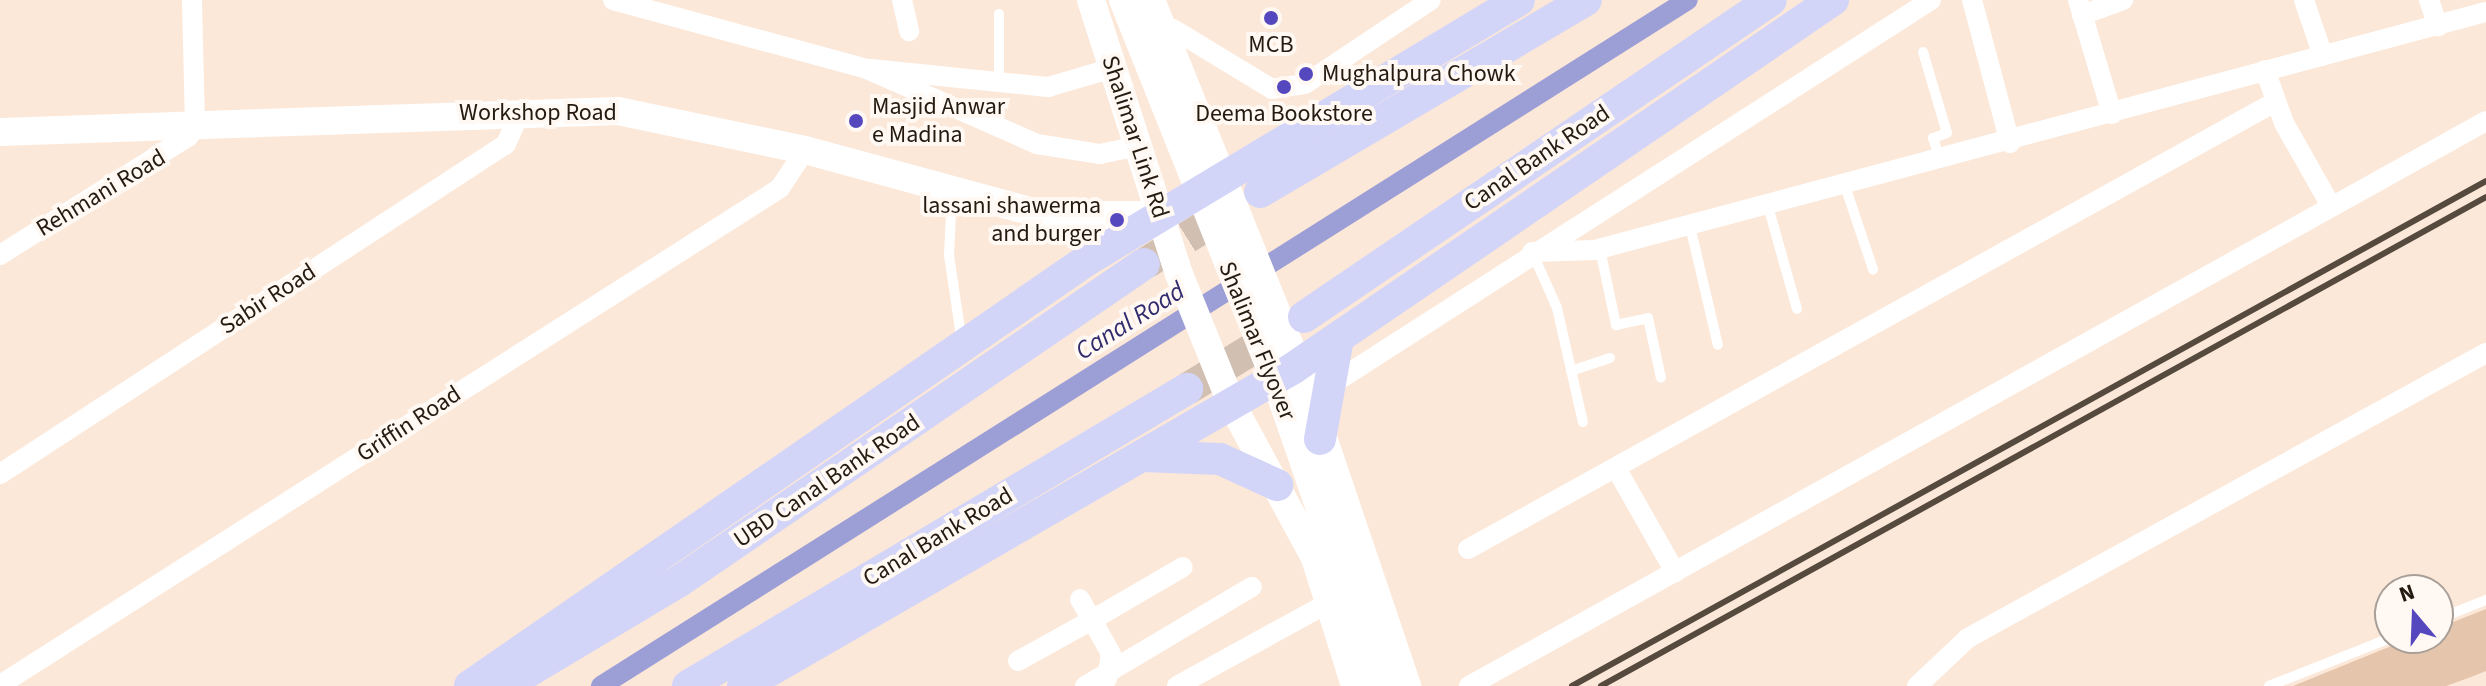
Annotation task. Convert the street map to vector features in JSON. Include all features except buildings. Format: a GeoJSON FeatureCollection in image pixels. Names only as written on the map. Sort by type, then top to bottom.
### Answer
{"type":"FeatureCollection","features":[{"type":"Feature","properties":{"kind":"highway"},"geometry":{"type":"LineString","coordinates":[[470,686],[963,345],[1160,215],[1519,0]]}},
{"type":"Feature","properties":{"kind":"highway"},"geometry":{"type":"LineString","coordinates":[[1260,192],[1586,0]]}},
{"type":"Feature","properties":{"kind":"highway","name":"Canal Bank Road"},"geometry":{"type":"LineString","coordinates":[[1290,319],[1771,0]]}},
{"type":"Feature","properties":{"kind":"highway"},"geometry":{"type":"LineString","coordinates":[[743,686],[1292,369],[1833,0]]}},
{"type":"Feature","properties":{"kind":"highway","name":"UBD Canal Bank Road"},"geometry":{"type":"LineString","coordinates":[[504,686],[678,582],[1144,264]]}},
{"type":"Feature","properties":{"kind":"highway"},"geometry":{"type":"LineString","coordinates":[[1320,439],[1338,338]]}},
{"type":"Feature","properties":{"kind":"highway","name":"Canal Bank Road"},"geometry":{"type":"LineString","coordinates":[[688,686],[1187,389]]}},
{"type":"Feature","properties":{"kind":"highway"},"geometry":{"type":"LineString","coordinates":[[1142,456],[1220,459],[1277,485]]}},
{"type":"Feature","properties":{"kind":"main road","name":"Shalimar Link Rd"},"geometry":{"type":"LineString","coordinates":[[1091,0],[1179,274],[1232,405],[1277,485],[1330,602],[1355,686]]}},
{"type":"Feature","properties":{"kind":"main road","name":"Shalimar Flyover"},"geometry":{"type":"LineString","coordinates":[[1123,0],[1281,396],[1381,686]]}},
{"type":"Feature","properties":{"kind":"main road","name":"Shalimar Flyover"},"geometry":{"type":"LineString","coordinates":[[1151,0],[1305,384],[1407,686]]}},
{"type":"Feature","properties":{"kind":"main road"},"geometry":{"type":"LineString","coordinates":[[1165,0],[1237,223],[1290,319],[1292,369],[1416,686]]}},
{"type":"Feature","properties":{"kind":"main road","name":"Workshop Road"},"geometry":{"type":"LineString","coordinates":[[0,132],[521,111],[618,111],[805,150],[1045,215],[1160,215]]}},
{"type":"Feature","properties":{"kind":"street"},"geometry":{"type":"LineString","coordinates":[[192,0],[195,124]]}},
{"type":"Feature","properties":{"kind":"street"},"geometry":{"type":"LineString","coordinates":[[613,0],[867,69],[1037,144],[1100,154],[1139,146]]}},
{"type":"Feature","properties":{"kind":"street"},"geometry":{"type":"LineString","coordinates":[[902,0],[909,31]]}},
{"type":"Feature","properties":{"kind":"street"},"geometry":{"type":"LineString","coordinates":[[1173,29],[1272,89],[1305,84],[1409,6],[1431,0]]}},
{"type":"Feature","properties":{"kind":"street"},"geometry":{"type":"LineString","coordinates":[[1329,386],[1532,252],[1931,0]]}},
{"type":"Feature","properties":{"kind":"street"},"geometry":{"type":"LineString","coordinates":[[1972,0],[2010,143]]}},
{"type":"Feature","properties":{"kind":"street"},"geometry":{"type":"LineString","coordinates":[[2112,114],[2080,7],[2123,0]]}},
{"type":"Feature","properties":{"kind":"street"},"geometry":{"type":"LineString","coordinates":[[2304,0],[2323,56]]}},
{"type":"Feature","properties":{"kind":"street"},"geometry":{"type":"LineString","coordinates":[[2429,0],[2438,26]]}},
{"type":"Feature","properties":{"kind":"street"},"geometry":{"type":"LineString","coordinates":[[1532,252],[1600,249],[2010,143],[2265,70],[2486,12]]}},
{"type":"Feature","properties":{"kind":"street"},"geometry":{"type":"LineString","coordinates":[[867,69],[1048,87],[1113,68]]}},
{"type":"Feature","properties":{"kind":"street"},"geometry":{"type":"LineString","coordinates":[[2265,70],[2275,102],[2331,206]]}},
{"type":"Feature","properties":{"kind":"street"},"geometry":{"type":"LineString","coordinates":[[1305,84],[1324,115]]}},
{"type":"Feature","properties":{"kind":"street"},"geometry":{"type":"LineString","coordinates":[[1468,549],[2275,102]]}},
{"type":"Feature","properties":{"kind":"street","name":"Sabir Road"},"geometry":{"type":"LineString","coordinates":[[0,474],[506,144],[521,111]]}},
{"type":"Feature","properties":{"kind":"street"},"geometry":{"type":"LineString","coordinates":[[1469,686],[2486,121]]}},
{"type":"Feature","properties":{"kind":"street","name":"Rehmani Road"},"geometry":{"type":"LineString","coordinates":[[0,255],[175,148],[195,124]]}},
{"type":"Feature","properties":{"kind":"street","name":"Griffin Road"},"geometry":{"type":"LineString","coordinates":[[0,685],[780,188],[805,150]]}},
{"type":"Feature","properties":{"kind":"street"},"geometry":{"type":"LineString","coordinates":[[1917,686],[1968,638],[2486,353]]}},
{"type":"Feature","properties":{"kind":"street"},"geometry":{"type":"LineString","coordinates":[[1616,468],[1675,572]]}},
{"type":"Feature","properties":{"kind":"street"},"geometry":{"type":"LineString","coordinates":[[1018,661],[1183,567]]}},
{"type":"Feature","properties":{"kind":"street"},"geometry":{"type":"LineString","coordinates":[[1085,686],[1109,680],[1252,587]]}},
{"type":"Feature","properties":{"kind":"street"},"geometry":{"type":"LineString","coordinates":[[1080,599],[1111,654],[1109,680]]}},
{"type":"Feature","properties":{"kind":"street"},"geometry":{"type":"LineString","coordinates":[[1177,686],[1330,602]]}},
{"type":"Feature","properties":{"kind":"lane"},"geometry":{"type":"LineString","coordinates":[[999,14],[999,80]]}},
{"type":"Feature","properties":{"kind":"lane"},"geometry":{"type":"LineString","coordinates":[[1923,52],[1947,133],[1933,138],[1941,161]]}},
{"type":"Feature","properties":{"kind":"lane"},"geometry":{"type":"LineString","coordinates":[[1845,186],[1873,269]]}},
{"type":"Feature","properties":{"kind":"lane"},"geometry":{"type":"LineString","coordinates":[[953,191],[949,255],[963,345]]}},
{"type":"Feature","properties":{"kind":"lane"},"geometry":{"type":"LineString","coordinates":[[1768,206],[1797,309]]}},
{"type":"Feature","properties":{"kind":"lane"},"geometry":{"type":"LineString","coordinates":[[1690,226],[1718,345]]}},
{"type":"Feature","properties":{"kind":"lane"},"geometry":{"type":"LineString","coordinates":[[1600,249],[1616,325],[1648,318],[1661,378]]}},
{"type":"Feature","properties":{"kind":"lane"},"geometry":{"type":"LineString","coordinates":[[1532,252],[1557,308],[1583,422]]}},
{"type":"Feature","properties":{"kind":"lane"},"geometry":{"type":"LineString","coordinates":[[1571,371],[1610,358]]}},
{"type":"Feature","properties":{"kind":"lane"},"geometry":{"type":"LineString","coordinates":[[2454,613],[2486,600]]}},
{"type":"Feature","properties":{"kind":"lane"},"geometry":{"type":"LineString","coordinates":[[2269,686],[2374,644]]}},
{"type":"Feature","properties":{"kind":"waterway","name":"Canal Road"},"geometry":{"type":"LineString","coordinates":[[601,686],[1688,0]]}},
{"type":"Feature","properties":{"kind":"tunnel"},"geometry":{"type":"LineString","coordinates":[[1146,263],[1236,207]]}},
{"type":"Feature","properties":{"kind":"tunnel"},"geometry":{"type":"LineString","coordinates":[[1187,389],[1285,329]]}},
{"type":"Feature","properties":{"kind":"railway"},"geometry":{"type":"LineString","coordinates":[[1572,686],[2486,181]]}},
{"type":"Feature","properties":{"kind":"railway"},"geometry":{"type":"LineString","coordinates":[[1601,686],[2486,197]]}},
{"type":"Feature","properties":{"kind":"place","name":"MCB"},"geometry":{"type":"Point","coordinates":[1271,18]}},
{"type":"Feature","properties":{"kind":"place","name":"Mughalpura Chowk"},"geometry":{"type":"Point","coordinates":[1306,74]}},
{"type":"Feature","properties":{"kind":"place","name":"Deema Bookstore"},"geometry":{"type":"Point","coordinates":[1284,87]}},
{"type":"Feature","properties":{"kind":"place","name":"Masjid Anwar e Madina"},"geometry":{"type":"Point","coordinates":[856,121]}},
{"type":"Feature","properties":{"kind":"place","name":"lassani shawerma and burger"},"geometry":{"type":"Point","coordinates":[1117,220]}}]}
